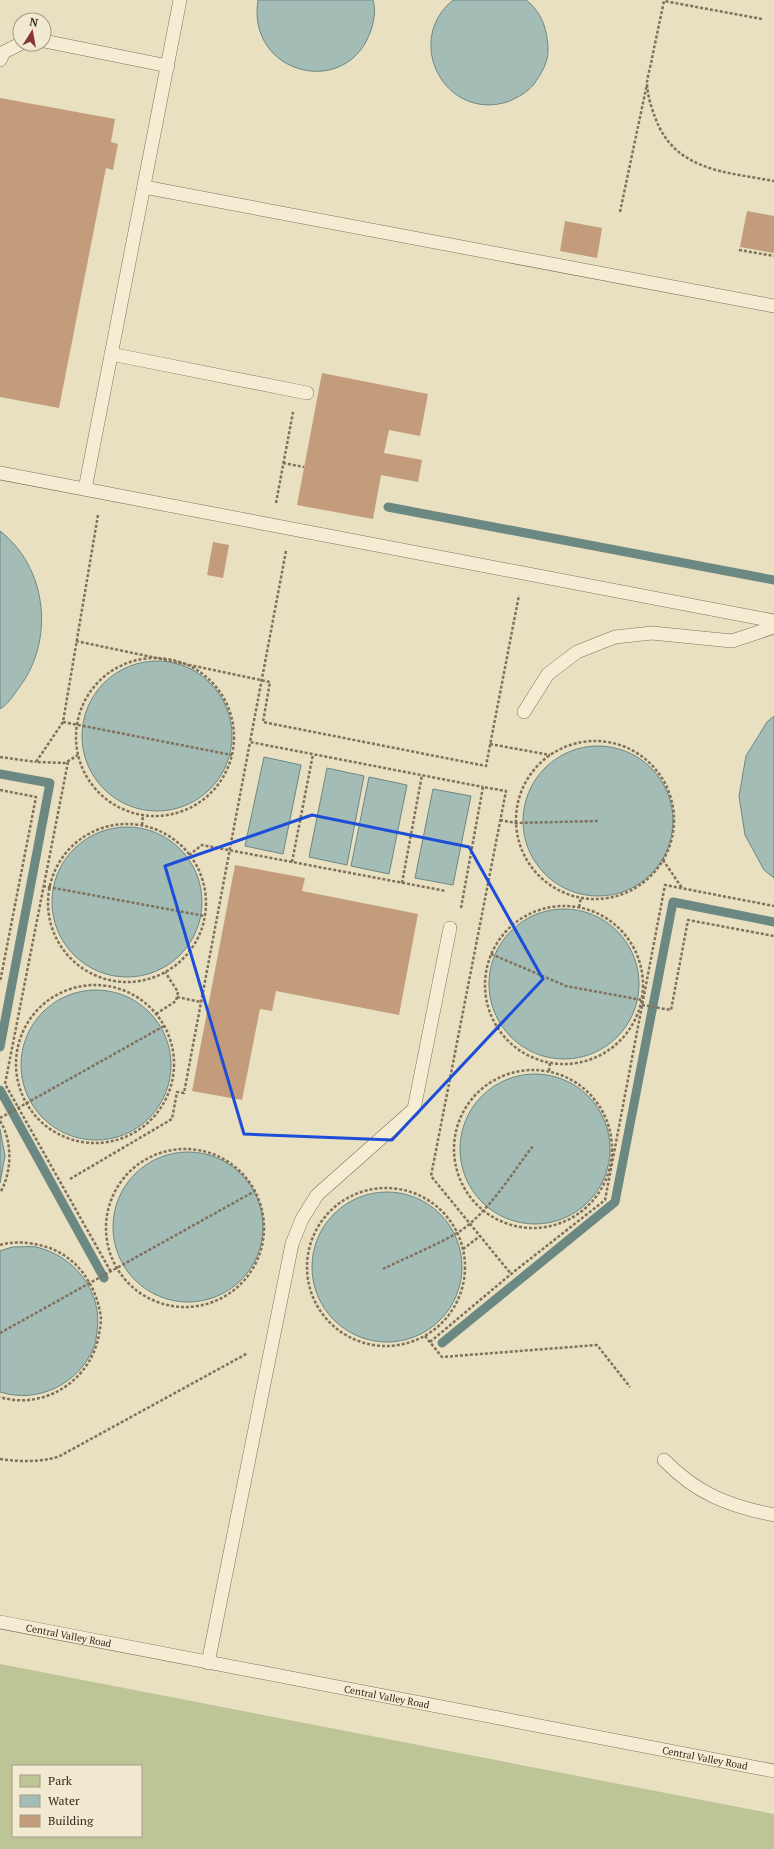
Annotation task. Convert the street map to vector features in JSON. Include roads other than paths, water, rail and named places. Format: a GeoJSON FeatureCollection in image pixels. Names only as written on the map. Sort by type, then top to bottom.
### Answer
{"type":"FeatureCollection","features":[{"type":"Feature","properties":{"kind":"lane"},"geometry":{"type":"LineString","coordinates":[[86,489],[180,0]]}},
{"type":"Feature","properties":{"kind":"lane"},"geometry":{"type":"LineString","coordinates":[[52,44],[168,66]]}},
{"type":"Feature","properties":{"kind":"lane"},"geometry":{"type":"LineString","coordinates":[[0,60],[4,52],[12,48]]}},
{"type":"Feature","properties":{"kind":"lane"},"geometry":{"type":"LineString","coordinates":[[144,187],[774,306]]}},
{"type":"Feature","properties":{"kind":"lane"},"geometry":{"type":"LineString","coordinates":[[111,354],[302,392]]}},
{"type":"Feature","properties":{"kind":"lane"},"geometry":{"type":"LineString","coordinates":[[0,473],[774,621]]}},
{"type":"Feature","properties":{"kind":"lane"},"geometry":{"type":"LineString","coordinates":[[524,712],[548,674],[577,652],[615,638],[652,633],[732,641],[774,627]]}},
{"type":"Feature","properties":{"kind":"lane"},"geometry":{"type":"LineString","coordinates":[[208,1663],[292,1244],[302,1218],[317,1195],[414,1109],[450,928]]}},
{"type":"Feature","properties":{"kind":"lane"},"geometry":{"type":"LineString","coordinates":[[664,1460],[677,1474],[699,1490],[727,1504],[774,1515]]}},
{"type":"Feature","properties":{"kind":"lane","name":"Central Valley Road"},"geometry":{"type":"LineString","coordinates":[[0,1622],[774,1771]]}},
{"type":"Feature","properties":{"kind":"water"},"geometry":{"type":"Polygon","coordinates":[[[258,0],[373,0],[374,19],[371,30],[359,52],[342,65],[322,71],[301,69],[282,61],[267,46],[258,26],[258,0]]]}},
{"type":"Feature","properties":{"kind":"water"},"geometry":{"type":"Polygon","coordinates":[[[453,0],[526,0],[532,5],[543,22],[547,36],[548,55],[542,72],[529,90],[507,102],[485,105],[465,100],[449,89],[438,74],[432,55],[432,36],[438,17],[453,0]]]}},
{"type":"Feature","properties":{"kind":"water"},"geometry":{"type":"Polygon","coordinates":[[[0,531],[16,546],[28,565],[37,585],[41,606],[41,628],[38,650],[30,670],[12,697],[0,709],[0,531]]]}},
{"type":"Feature","properties":{"kind":"water"},"geometry":{"type":"Polygon","coordinates":[[[157,661],[186,667],[210,683],[226,707],[232,736],[226,765],[210,789],[186,805],[157,811],[128,805],[104,789],[88,765],[82,736],[88,707],[104,683],[128,667],[157,661]]]}},
{"type":"Feature","properties":{"kind":"water"},"geometry":{"type":"Polygon","coordinates":[[[774,716],[774,878],[764,870],[745,835],[739,796],[746,756],[767,722],[774,716]]]}},
{"type":"Feature","properties":{"kind":"water"},"geometry":{"type":"Polygon","coordinates":[[[598,746],[627,752],[651,768],[667,792],[673,821],[667,850],[651,874],[627,890],[598,896],[569,890],[545,874],[529,850],[523,821],[529,792],[545,768],[569,752],[598,746]]]}},
{"type":"Feature","properties":{"kind":"water"},"geometry":{"type":"Polygon","coordinates":[[[264,757],[301,765],[283,854],[245,846],[264,757]]]}},
{"type":"Feature","properties":{"kind":"water"},"geometry":{"type":"Polygon","coordinates":[[[327,768],[364,776],[347,865],[309,857],[327,768]]]}},
{"type":"Feature","properties":{"kind":"water"},"geometry":{"type":"Polygon","coordinates":[[[369,777],[407,785],[389,874],[351,866],[369,777]]]}},
{"type":"Feature","properties":{"kind":"water"},"geometry":{"type":"Polygon","coordinates":[[[433,789],[471,796],[453,885],[415,878],[433,789]]]}},
{"type":"Feature","properties":{"kind":"water"},"geometry":{"type":"Polygon","coordinates":[[[127,827],[156,833],[180,849],[196,873],[202,902],[196,931],[180,955],[156,971],[127,977],[98,971],[74,955],[58,931],[52,902],[58,873],[74,849],[98,833],[127,827]]]}},
{"type":"Feature","properties":{"kind":"water"},"geometry":{"type":"Polygon","coordinates":[[[564,909],[586,912],[606,922],[617,931],[626,942],[636,962],[639,984],[636,1006],[626,1026],[617,1037],[606,1046],[586,1056],[564,1059],[542,1056],[522,1046],[511,1037],[502,1026],[492,1006],[489,984],[492,962],[502,942],[511,931],[522,922],[542,912],[564,909]]]}},
{"type":"Feature","properties":{"kind":"water"},"geometry":{"type":"Polygon","coordinates":[[[96,990],[125,996],[149,1012],[165,1036],[171,1065],[165,1094],[149,1118],[125,1134],[96,1140],[67,1134],[43,1118],[27,1094],[21,1065],[27,1036],[43,1012],[67,996],[96,990]]]}},
{"type":"Feature","properties":{"kind":"water"},"geometry":{"type":"Polygon","coordinates":[[[535,1074],[557,1077],[577,1087],[588,1096],[597,1107],[607,1127],[610,1149],[607,1171],[597,1191],[588,1202],[577,1211],[557,1221],[535,1224],[513,1221],[493,1211],[482,1202],[473,1191],[463,1171],[460,1149],[463,1127],[473,1107],[482,1096],[493,1087],[513,1077],[535,1074]]]}},
{"type":"Feature","properties":{"kind":"water"},"geometry":{"type":"Polygon","coordinates":[[[0,1129],[5,1156],[0,1183],[0,1129]]]}},
{"type":"Feature","properties":{"kind":"water"},"geometry":{"type":"Polygon","coordinates":[[[188,1152],[210,1155],[230,1165],[241,1174],[250,1185],[260,1205],[263,1227],[260,1249],[250,1269],[241,1280],[230,1289],[210,1299],[188,1302],[166,1299],[146,1289],[135,1280],[126,1269],[116,1249],[113,1227],[116,1205],[126,1185],[135,1174],[146,1165],[166,1155],[188,1152]]]}},
{"type":"Feature","properties":{"kind":"water"},"geometry":{"type":"Polygon","coordinates":[[[387,1192],[416,1198],[440,1214],[456,1238],[462,1267],[456,1296],[440,1320],[416,1336],[387,1342],[358,1336],[334,1320],[318,1296],[312,1267],[318,1238],[334,1214],[358,1198],[387,1192]]]}},
{"type":"Feature","properties":{"kind":"water"},"geometry":{"type":"Polygon","coordinates":[[[12,1247],[36,1247],[63,1258],[74,1267],[91,1290],[98,1317],[95,1345],[87,1360],[68,1381],[56,1388],[42,1393],[14,1395],[0,1392],[0,1251],[12,1247]]]}},
{"type":"Feature","properties":{"kind":"waterway"},"geometry":{"type":"LineString","coordinates":[[388,507],[774,580]]}},
{"type":"Feature","properties":{"kind":"waterway"},"geometry":{"type":"LineString","coordinates":[[0,774],[50,783],[0,1047]]}},
{"type":"Feature","properties":{"kind":"waterway"},"geometry":{"type":"LineString","coordinates":[[442,1343],[615,1202],[673,902],[774,922]]}},
{"type":"Feature","properties":{"kind":"waterway"},"geometry":{"type":"LineString","coordinates":[[0,1090],[104,1278]]}}]}
